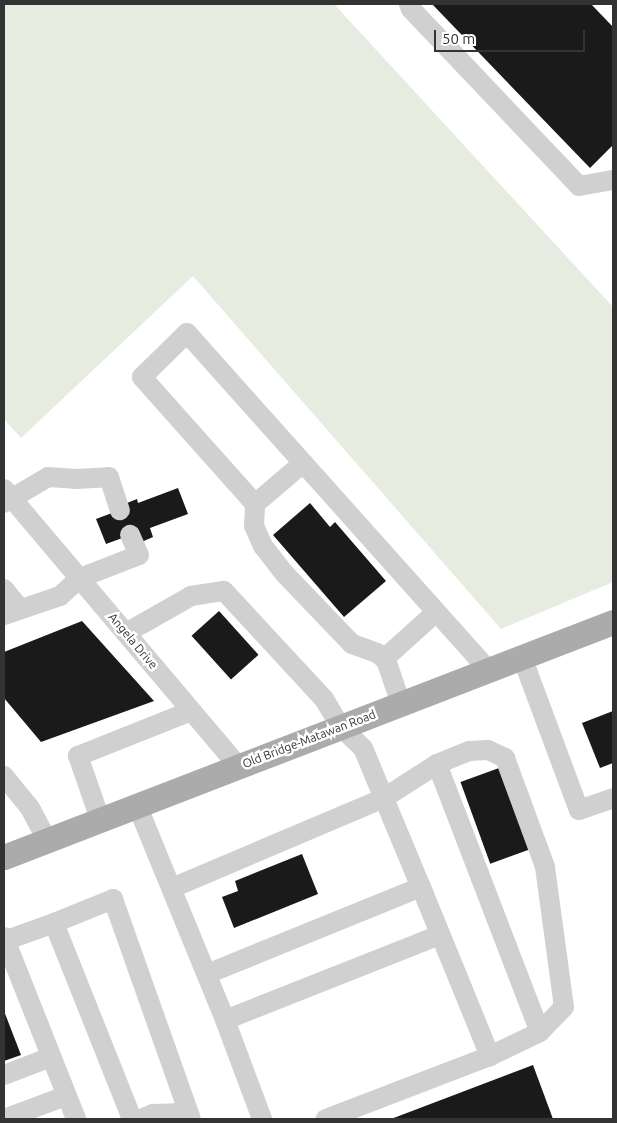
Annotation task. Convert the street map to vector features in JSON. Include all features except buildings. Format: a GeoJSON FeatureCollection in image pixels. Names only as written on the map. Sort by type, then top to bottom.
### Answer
{"type":"FeatureCollection","features":[{"type":"Feature","properties":{"kind":"main road","name":"Old Bridge-Matawan Road"},"geometry":{"type":"LineString","coordinates":[[4,856],[613,622]]}},
{"type":"Feature","properties":{"kind":"street"},"geometry":{"type":"LineString","coordinates":[[409,4],[411,9],[579,186],[613,180]]}},
{"type":"Feature","properties":{"kind":"street"},"geometry":{"type":"LineString","coordinates":[[401,704],[384,658],[377,653],[352,644],[284,573],[263,546],[254,526],[255,504],[142,377],[187,333],[488,670]]}},
{"type":"Feature","properties":{"kind":"street"},"geometry":{"type":"LineString","coordinates":[[255,504],[303,463]]}},
{"type":"Feature","properties":{"kind":"street"},"geometry":{"type":"LineString","coordinates":[[6,496],[48,477],[76,479],[109,478],[120,510]]}},
{"type":"Feature","properties":{"kind":"street","name":"Angela Drive"},"geometry":{"type":"LineString","coordinates":[[6,496],[27,516],[238,766]]}},
{"type":"Feature","properties":{"kind":"street"},"geometry":{"type":"LineString","coordinates":[[4,589],[12,612],[60,596],[80,578],[139,555],[130,536]]}},
{"type":"Feature","properties":{"kind":"street"},"geometry":{"type":"LineString","coordinates":[[126,633],[191,596],[224,591],[324,699],[341,727],[363,748],[490,1056]]}},
{"type":"Feature","properties":{"kind":"street"},"geometry":{"type":"LineString","coordinates":[[384,658],[436,612]]}},
{"type":"Feature","properties":{"kind":"street"},"geometry":{"type":"LineString","coordinates":[[522,658],[579,810],[613,798]]}},
{"type":"Feature","properties":{"kind":"street"},"geometry":{"type":"LineString","coordinates":[[100,819],[78,756],[191,711]]}},
{"type":"Feature","properties":{"kind":"street"},"geometry":{"type":"LineString","coordinates":[[172,888],[384,798],[437,764],[470,751],[488,750],[505,758],[545,867],[564,1007],[540,1032],[490,1056],[326,1119]]}},
{"type":"Feature","properties":{"kind":"street"},"geometry":{"type":"LineString","coordinates":[[437,764],[540,1032]]}},
{"type":"Feature","properties":{"kind":"street"},"geometry":{"type":"LineString","coordinates":[[4,776],[30,808],[47,840]]}},
{"type":"Feature","properties":{"kind":"street"},"geometry":{"type":"LineString","coordinates":[[137,805],[207,974],[262,1119]]}},
{"type":"Feature","properties":{"kind":"street"},"geometry":{"type":"LineString","coordinates":[[207,974],[421,887]]}},
{"type":"Feature","properties":{"kind":"street"},"geometry":{"type":"LineString","coordinates":[[76,1119],[4,939],[54,923],[113,899],[190,1119]]}},
{"type":"Feature","properties":{"kind":"street"},"geometry":{"type":"LineString","coordinates":[[54,923],[132,1119]]}},
{"type":"Feature","properties":{"kind":"street"},"geometry":{"type":"LineString","coordinates":[[225,1020],[440,935]]}},
{"type":"Feature","properties":{"kind":"street"},"geometry":{"type":"LineString","coordinates":[[4,1075],[51,1057]]}},
{"type":"Feature","properties":{"kind":"street"},"geometry":{"type":"LineString","coordinates":[[4,1119],[66,1096]]}},
{"type":"Feature","properties":{"kind":"street"},"geometry":{"type":"LineString","coordinates":[[141,1119],[153,1114],[184,1114],[190,1119]]}},
{"type":"Feature","properties":{"kind":"shaded area"},"geometry":{"type":"Polygon","coordinates":[[[4,4],[334,4],[613,307],[613,582],[501,629],[193,276],[21,438],[4,419],[4,4]]]}}]}
